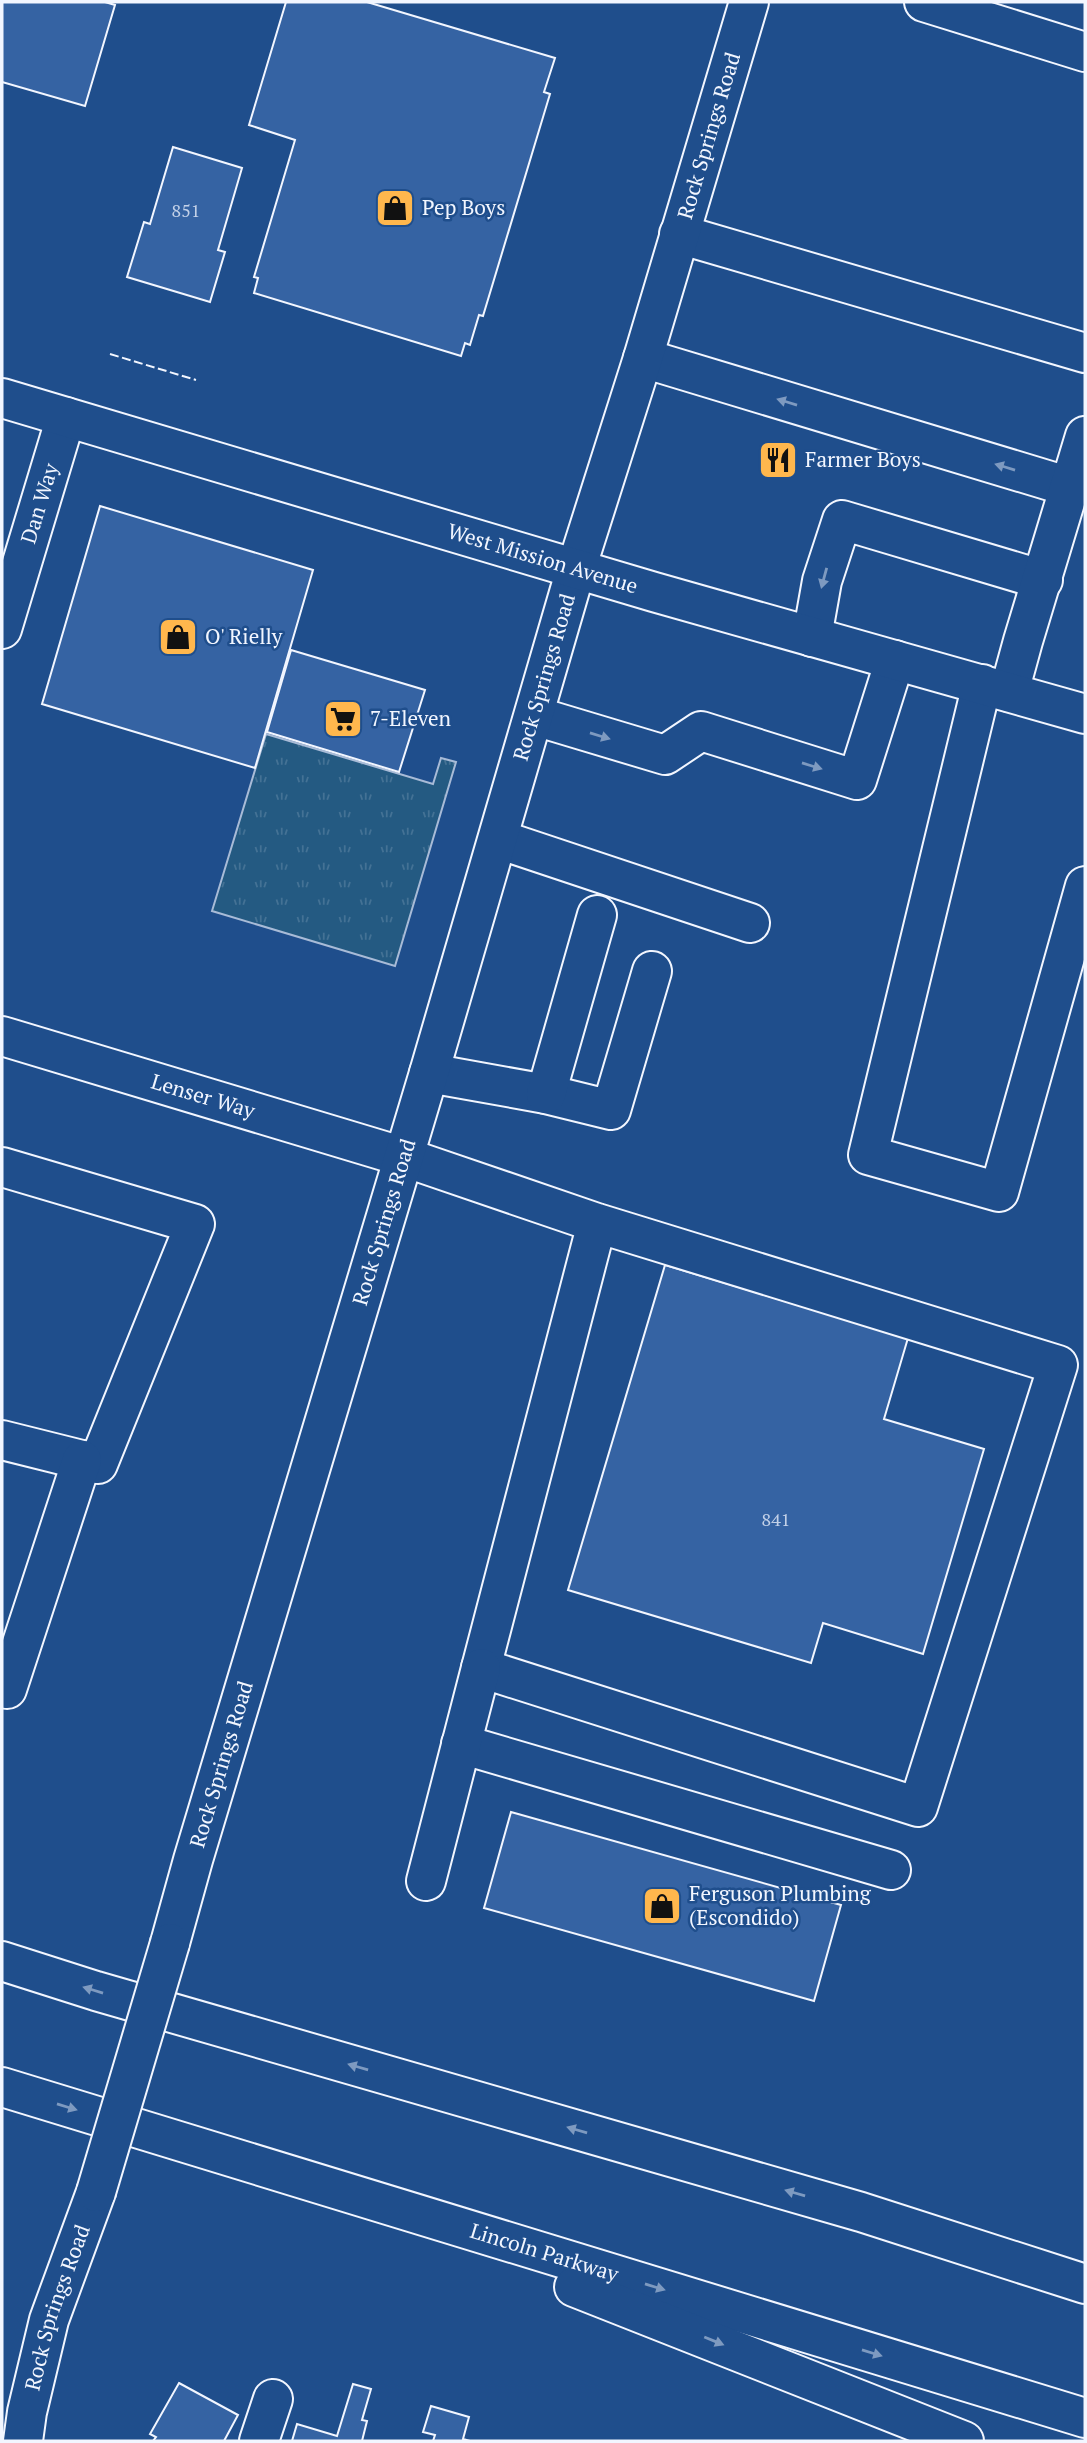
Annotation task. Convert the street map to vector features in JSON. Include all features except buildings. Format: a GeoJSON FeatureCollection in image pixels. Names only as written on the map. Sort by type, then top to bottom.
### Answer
{"type":"FeatureCollection","features":[{"type":"Feature","properties":{"kind":"main road","name":"Rock Springs Road"},"geometry":{"type":"LineString","coordinates":[[23,2441],[27,2412],[49,2320],[96,2192],[535,716],[576,569],[643,358],[749,2]]}},
{"type":"Feature","properties":{"kind":"main road"},"geometry":{"type":"LineString","coordinates":[[924,2],[1085,52]]}},
{"type":"Feature","properties":{"kind":"main road"},"geometry":{"type":"LineString","coordinates":[[679,234],[1085,353]]}},
{"type":"Feature","properties":{"kind":"main road"},"geometry":{"type":"LineString","coordinates":[[643,358],[1070,487]]}},
{"type":"Feature","properties":{"kind":"main road","name":"West Mission Avenue"},"geometry":{"type":"LineString","coordinates":[[2,398],[576,569],[1085,714]]}},
{"type":"Feature","properties":{"kind":"main road","name":"Dan Way"},"geometry":{"type":"LineString","coordinates":[[2,629],[69,418]]}},
{"type":"Feature","properties":{"kind":"main road"},"geometry":{"type":"LineString","coordinates":[[1085,436],[1023,641],[995,688],[868,1155],[999,1192],[1085,886]]}},
{"type":"Feature","properties":{"kind":"main road"},"geometry":{"type":"LineString","coordinates":[[812,637],[822,581],[842,520],[1043,580]]}},
{"type":"Feature","properties":{"kind":"main road"},"geometry":{"type":"LineString","coordinates":[[535,716],[665,755],[701,731],[857,780],[895,660]]}},
{"type":"Feature","properties":{"kind":"main road"},"geometry":{"type":"LineString","coordinates":[[498,839],[750,923]]}},
{"type":"Feature","properties":{"kind":"main road"},"geometry":{"type":"LineString","coordinates":[[546,1094],[597,915]]}},
{"type":"Feature","properties":{"kind":"main road"},"geometry":{"type":"LineString","coordinates":[[429,1073],[546,1094],[611,1110],[652,971]]}},
{"type":"Feature","properties":{"kind":"main road","name":"Lenser Way"},"geometry":{"type":"LineString","coordinates":[[2,1036],[404,1157],[597,1223],[1058,1365],[918,1807],[481,1668]]}},
{"type":"Feature","properties":{"kind":"main road"},"geometry":{"type":"LineString","coordinates":[[2,1167],[195,1224],[98,1464],[2,1440]]}},
{"type":"Feature","properties":{"kind":"main road"},"geometry":{"type":"LineString","coordinates":[[426,1881],[597,1223]]}},
{"type":"Feature","properties":{"kind":"main road"},"geometry":{"type":"LineString","coordinates":[[2,1688],[7,1689],[82,1460]]}},
{"type":"Feature","properties":{"kind":"main road"},"geometry":{"type":"LineString","coordinates":[[461,1744],[891,1870]]}},
{"type":"Feature","properties":{"kind":"main road"},"geometry":{"type":"LineString","coordinates":[[2,1961],[109,1995],[861,2212],[1085,2284]]}},
{"type":"Feature","properties":{"kind":"main road","name":"Lincoln Parkway"},"geometry":{"type":"LineString","coordinates":[[2,2087],[1085,2418]]}},
{"type":"Feature","properties":{"kind":"main road"},"geometry":{"type":"LineString","coordinates":[[238,2160],[640,2312],[964,2441]]}},
{"type":"Feature","properties":{"kind":"main road"},"geometry":{"type":"LineString","coordinates":[[861,2212],[1085,2264]]}},
{"type":"Feature","properties":{"kind":"main road"},"geometry":{"type":"LineString","coordinates":[[259,2441],[273,2399]]}},
{"type":"Feature","properties":{"kind":"green space"},"geometry":{"type":"Polygon","coordinates":[[[266,734],[433,784],[441,758],[456,762],[395,966],[212,911],[266,734]]]}},
{"type":"Feature","properties":{"kind":"fence"},"geometry":{"type":"LineString","coordinates":[[110,354],[196,380]]}},
{"type":"Feature","properties":{"kind":"place","name":"Pep Boys"},"geometry":{"type":"Point","coordinates":[395,208]}},
{"type":"Feature","properties":{"kind":"place","name":"Farmer Boys"},"geometry":{"type":"Point","coordinates":[778,460]}},
{"type":"Feature","properties":{"kind":"place","name":"O' Rielly"},"geometry":{"type":"Point","coordinates":[178,637]}},
{"type":"Feature","properties":{"kind":"place","name":"7-Eleven"},"geometry":{"type":"Point","coordinates":[343,719]}},
{"type":"Feature","properties":{"kind":"place","name":"Ferguson Plumbing (Escondido)"},"geometry":{"type":"Point","coordinates":[662,1906]}}]}
